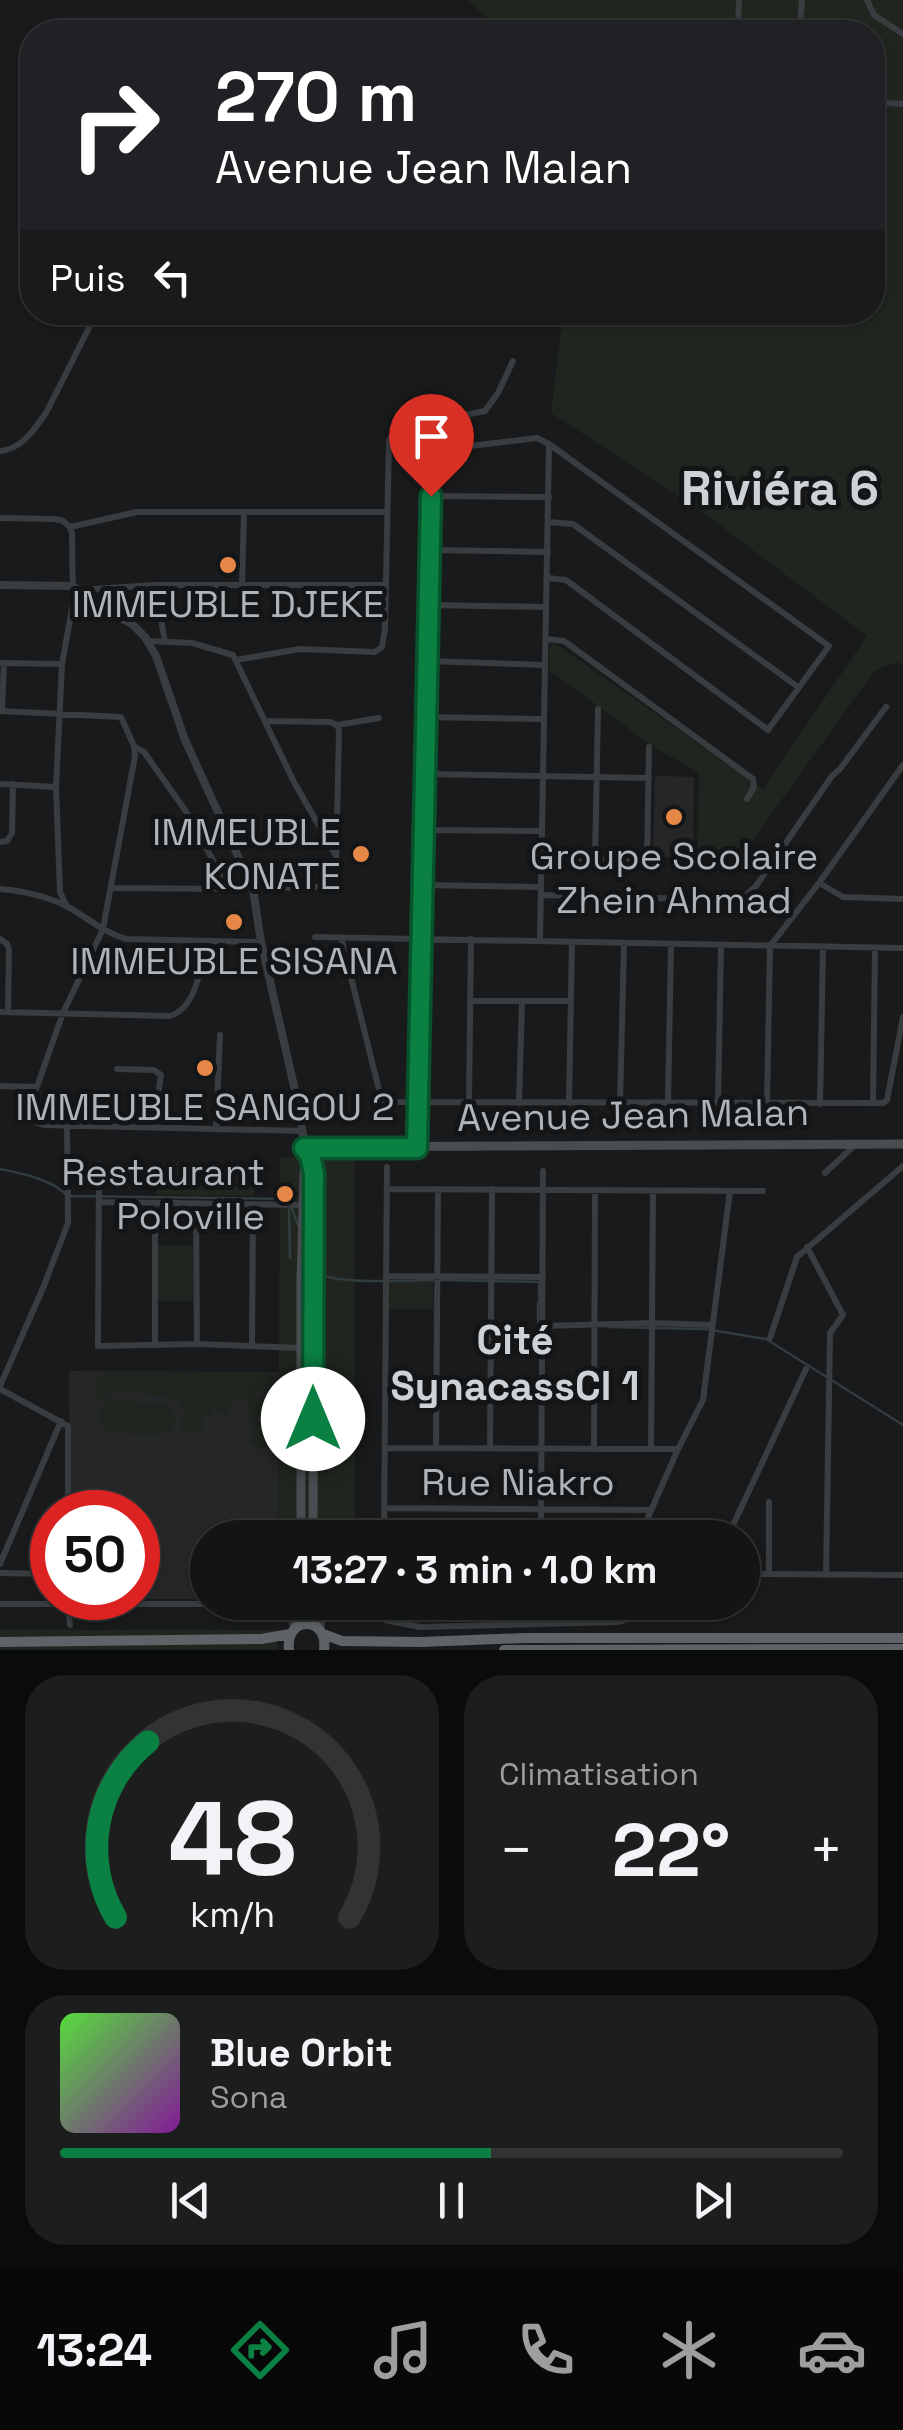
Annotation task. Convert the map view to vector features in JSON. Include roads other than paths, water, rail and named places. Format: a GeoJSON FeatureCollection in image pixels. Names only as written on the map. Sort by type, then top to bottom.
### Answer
{"type":"FeatureCollection","features":[{"type":"Feature","properties":{"kind":"highway"},"geometry":{"type":"LineString","coordinates":[[0,1642],[261,1638],[292,1632],[305,1624],[342,1641],[903,1638]]}},
{"type":"Feature","properties":{"kind":"highway"},"geometry":{"type":"LineString","coordinates":[[320,1631],[324,1650]]}},
{"type":"Feature","properties":{"kind":"highway"},"geometry":{"type":"LineString","coordinates":[[289,1650],[292,1632]]}},
{"type":"Feature","properties":{"kind":"highway"},"geometry":{"type":"LineString","coordinates":[[504,1650],[903,1649]]}},
{"type":"Feature","properties":{"kind":"main road","name":"Avenue Jean Malan"},"geometry":{"type":"LineString","coordinates":[[304,1148],[903,1144]]}},
{"type":"Feature","properties":{"kind":"main road"},"geometry":{"type":"LineString","coordinates":[[301,1520],[304,1148]]}},
{"type":"Feature","properties":{"kind":"main road"},"geometry":{"type":"LineString","coordinates":[[304,1148],[310,1155],[314,1174],[313,1520]]}},
{"type":"Feature","properties":{"kind":"main road"},"geometry":{"type":"LineString","coordinates":[[292,1632],[297,1620]]}},
{"type":"Feature","properties":{"kind":"main road"},"geometry":{"type":"LineString","coordinates":[[317,1620],[320,1631]]}},
{"type":"Feature","properties":{"kind":"street"},"geometry":{"type":"LineString","coordinates":[[867,0],[874,15],[882,20]]}},
{"type":"Feature","properties":{"kind":"street"},"geometry":{"type":"LineString","coordinates":[[0,451],[12,448],[36,428],[90,325]]}},
{"type":"Feature","properties":{"kind":"street"},"geometry":{"type":"LineString","coordinates":[[236,660],[300,649],[375,652],[382,647],[389,440],[396,429],[484,411],[498,394],[513,361]]}},
{"type":"Feature","properties":{"kind":"street"},"geometry":{"type":"LineString","coordinates":[[417,1148],[432,454],[436,450],[537,438],[828,646],[768,730],[566,580],[548,578]]}},
{"type":"Feature","properties":{"kind":"street"},"geometry":{"type":"LineString","coordinates":[[540,941],[549,444]]}},
{"type":"Feature","properties":{"kind":"street"},"geometry":{"type":"LineString","coordinates":[[431,496],[549,497]]}},
{"type":"Feature","properties":{"kind":"street"},"geometry":{"type":"LineString","coordinates":[[70,526],[137,512],[386,512]]}},
{"type":"Feature","properties":{"kind":"street"},"geometry":{"type":"LineString","coordinates":[[242,585],[244,512]]}},
{"type":"Feature","properties":{"kind":"street"},"geometry":{"type":"LineString","coordinates":[[0,518],[55,519],[70,526],[72,533],[77,589],[62,664],[56,787],[60,892],[67,906]]}},
{"type":"Feature","properties":{"kind":"street"},"geometry":{"type":"LineString","coordinates":[[548,522],[573,524],[798,687]]}},
{"type":"Feature","properties":{"kind":"street"},"geometry":{"type":"LineString","coordinates":[[430,550],[548,552]]}},
{"type":"Feature","properties":{"kind":"street"},"geometry":{"type":"LineString","coordinates":[[0,585],[94,589],[155,585],[385,585]]}},
{"type":"Feature","properties":{"kind":"street"},"geometry":{"type":"LineString","coordinates":[[155,585],[165,642]]}},
{"type":"Feature","properties":{"kind":"street"},"geometry":{"type":"LineString","coordinates":[[77,589],[98,606],[132,624],[148,642],[199,772],[253,889],[304,1148]]}},
{"type":"Feature","properties":{"kind":"street"},"geometry":{"type":"LineString","coordinates":[[428,604],[546,607]]}},
{"type":"Feature","properties":{"kind":"street"},"geometry":{"type":"LineString","coordinates":[[546,639],[564,640],[753,779],[754,787],[746,799]]}},
{"type":"Feature","properties":{"kind":"street"},"geometry":{"type":"LineString","coordinates":[[148,642],[192,643],[233,655],[294,782],[335,855]]}},
{"type":"Feature","properties":{"kind":"street"},"geometry":{"type":"LineString","coordinates":[[428,661],[545,664]]}},
{"type":"Feature","properties":{"kind":"street"},"geometry":{"type":"LineString","coordinates":[[62,664],[2,663],[1,711],[121,717],[135,756],[103,929],[63,1013],[36,1087],[30,1116],[36,1124],[67,1126],[302,1131]]}},
{"type":"Feature","properties":{"kind":"street"},"geometry":{"type":"LineString","coordinates":[[422,885],[744,898],[886,707]]}},
{"type":"Feature","properties":{"kind":"street"},"geometry":{"type":"LineString","coordinates":[[595,860],[598,709]]}},
{"type":"Feature","properties":{"kind":"street"},"geometry":{"type":"LineString","coordinates":[[426,717],[544,719]]}},
{"type":"Feature","properties":{"kind":"street"},"geometry":{"type":"LineString","coordinates":[[265,720],[337,725],[378,718]]}},
{"type":"Feature","properties":{"kind":"street"},"geometry":{"type":"LineString","coordinates":[[112,888],[253,889],[327,884],[336,869],[337,725]]}},
{"type":"Feature","properties":{"kind":"street"},"geometry":{"type":"LineString","coordinates":[[134,746],[144,752],[185,810],[229,889]]}},
{"type":"Feature","properties":{"kind":"street"},"geometry":{"type":"LineString","coordinates":[[541,858],[647,859],[649,747]]}},
{"type":"Feature","properties":{"kind":"street"},"geometry":{"type":"LineString","coordinates":[[768,1103],[770,946],[903,764]]}},
{"type":"Feature","properties":{"kind":"street"},"geometry":{"type":"LineString","coordinates":[[425,774],[649,778]]}},
{"type":"Feature","properties":{"kind":"street"},"geometry":{"type":"LineString","coordinates":[[0,784],[56,787]]}},
{"type":"Feature","properties":{"kind":"street"},"geometry":{"type":"LineString","coordinates":[[0,842],[12,833],[13,784]]}},
{"type":"Feature","properties":{"kind":"street"},"geometry":{"type":"LineString","coordinates":[[424,830],[542,831]]}},
{"type":"Feature","properties":{"kind":"street"},"geometry":{"type":"LineString","coordinates":[[819,883],[843,897],[903,899]]}},
{"type":"Feature","properties":{"kind":"street"},"geometry":{"type":"LineString","coordinates":[[0,889],[67,906],[126,939],[261,942]]}},
{"type":"Feature","properties":{"kind":"street"},"geometry":{"type":"LineString","coordinates":[[315,937],[903,948]]}},
{"type":"Feature","properties":{"kind":"street"},"geometry":{"type":"LineString","coordinates":[[341,937],[382,1102],[873,1103],[887,1100],[903,1017]]}},
{"type":"Feature","properties":{"kind":"street"},"geometry":{"type":"LineString","coordinates":[[468,1102],[471,939]]}},
{"type":"Feature","properties":{"kind":"street"},"geometry":{"type":"LineString","coordinates":[[0,940],[10,949],[4,1012],[170,1016],[182,1010],[200,976],[203,941]]}},
{"type":"Feature","properties":{"kind":"street"},"geometry":{"type":"LineString","coordinates":[[569,1103],[572,942]]}},
{"type":"Feature","properties":{"kind":"street"},"geometry":{"type":"LineString","coordinates":[[620,1103],[624,943]]}},
{"type":"Feature","properties":{"kind":"street"},"geometry":{"type":"LineString","coordinates":[[668,1104],[671,944]]}},
{"type":"Feature","properties":{"kind":"street"},"geometry":{"type":"LineString","coordinates":[[718,1104],[721,945]]}},
{"type":"Feature","properties":{"kind":"street"},"geometry":{"type":"LineString","coordinates":[[820,1104],[824,947]]}},
{"type":"Feature","properties":{"kind":"street"},"geometry":{"type":"LineString","coordinates":[[873,1103],[875,948]]}},
{"type":"Feature","properties":{"kind":"street"},"geometry":{"type":"LineString","coordinates":[[471,1001],[571,1002]]}},
{"type":"Feature","properties":{"kind":"street"},"geometry":{"type":"LineString","coordinates":[[519,1103],[522,1002]]}},
{"type":"Feature","properties":{"kind":"street"},"geometry":{"type":"LineString","coordinates":[[216,1130],[220,1035]]}},
{"type":"Feature","properties":{"kind":"street"},"geometry":{"type":"LineString","coordinates":[[117,1068],[154,1070],[162,1075],[154,1128]]}},
{"type":"Feature","properties":{"kind":"street"},"geometry":{"type":"LineString","coordinates":[[0,1086],[36,1087]]}},
{"type":"Feature","properties":{"kind":"street"},"geometry":{"type":"LineString","coordinates":[[67,1126],[68,1223],[0,1388],[68,1426],[68,1490]]}},
{"type":"Feature","properties":{"kind":"street"},"geometry":{"type":"LineString","coordinates":[[825,1173],[857,1142]]}},
{"type":"Feature","properties":{"kind":"street"},"geometry":{"type":"LineString","coordinates":[[99,1164],[98,1346],[300,1348]]}},
{"type":"Feature","properties":{"kind":"street"},"geometry":{"type":"LineString","coordinates":[[770,1338],[797,1257],[903,1166]]}},
{"type":"Feature","properties":{"kind":"street"},"geometry":{"type":"LineString","coordinates":[[384,1520],[387,1167]]}},
{"type":"Feature","properties":{"kind":"street"},"geometry":{"type":"LineString","coordinates":[[541,1520],[543,1171]]}},
{"type":"Feature","properties":{"kind":"street"},"geometry":{"type":"LineString","coordinates":[[386,1189],[764,1191]]}},
{"type":"Feature","properties":{"kind":"street"},"geometry":{"type":"LineString","coordinates":[[436,1448],[438,1189]]}},
{"type":"Feature","properties":{"kind":"street"},"geometry":{"type":"LineString","coordinates":[[490,1448],[492,1189]]}},
{"type":"Feature","properties":{"kind":"street"},"geometry":{"type":"LineString","coordinates":[[594,1449],[596,1190]]}},
{"type":"Feature","properties":{"kind":"street"},"geometry":{"type":"LineString","coordinates":[[651,1449],[652,1190]]}},
{"type":"Feature","properties":{"kind":"street"},"geometry":{"type":"LineString","coordinates":[[646,1520],[703,1400],[730,1191]]}},
{"type":"Feature","properties":{"kind":"street"},"geometry":{"type":"LineString","coordinates":[[100,1202],[302,1205]]}},
{"type":"Feature","properties":{"kind":"street"},"geometry":{"type":"LineString","coordinates":[[155,1204],[155,1345]]}},
{"type":"Feature","properties":{"kind":"street"},"geometry":{"type":"LineString","coordinates":[[196,1204],[197,1344]]}},
{"type":"Feature","properties":{"kind":"street"},"geometry":{"type":"LineString","coordinates":[[252,1346],[253,1204]]}},
{"type":"Feature","properties":{"kind":"street"},"geometry":{"type":"LineString","coordinates":[[806,1247],[843,1315],[830,1334],[826,1574]]}},
{"type":"Feature","properties":{"kind":"street"},"geometry":{"type":"LineString","coordinates":[[386,1276],[542,1277]]}},
{"type":"Feature","properties":{"kind":"street"},"geometry":{"type":"LineString","coordinates":[[542,1326],[712,1325]]}},
{"type":"Feature","properties":{"kind":"street"},"geometry":{"type":"LineString","coordinates":[[735,1520],[806,1368]]}},
{"type":"Feature","properties":{"kind":"street"},"geometry":{"type":"LineString","coordinates":[[0,1564],[61,1422]]}},
{"type":"Feature","properties":{"kind":"street"},"geometry":{"type":"LineString","coordinates":[[385,1448],[678,1450]]}},
{"type":"Feature","properties":{"kind":"street"},"geometry":{"type":"LineString","coordinates":[[769,1502],[769,1574]]}},
{"type":"Feature","properties":{"kind":"street","name":"Rue Niakro"},"geometry":{"type":"LineString","coordinates":[[384,1508],[650,1510]]}},
{"type":"Feature","properties":{"kind":"street"},"geometry":{"type":"LineString","coordinates":[[0,1573],[30,1574]]}},
{"type":"Feature","properties":{"kind":"street"},"geometry":{"type":"LineString","coordinates":[[760,1574],[903,1575]]}},
{"type":"Feature","properties":{"kind":"street"},"geometry":{"type":"LineString","coordinates":[[0,1604],[30,1602]]}},
{"type":"Feature","properties":{"kind":"street"},"geometry":{"type":"LineString","coordinates":[[160,1602],[190,1602]]}},
{"type":"Feature","properties":{"kind":"street"},"geometry":{"type":"LineString","coordinates":[[69,1620],[70,1625]]}},
{"type":"Feature","properties":{"kind":"street"},"geometry":{"type":"LineString","coordinates":[[292,1632],[293,1620]]}},
{"type":"Feature","properties":{"kind":"street"},"geometry":{"type":"LineString","coordinates":[[320,1631],[322,1620]]}},
{"type":"Feature","properties":{"kind":"street"},"geometry":{"type":"LineString","coordinates":[[385,1620],[420,1627],[625,1620]]}},
{"type":"Feature","properties":{"kind":"waterway"},"geometry":{"type":"LineString","coordinates":[[0,1169],[45,1181],[68,1196],[290,1201]]}},
{"type":"Feature","properties":{"kind":"waterway"},"geometry":{"type":"LineString","coordinates":[[289,1209],[290,1258]]}},
{"type":"Feature","properties":{"kind":"waterway"},"geometry":{"type":"LineString","coordinates":[[292,1209],[298,1225]]}},
{"type":"Feature","properties":{"kind":"waterway"},"geometry":{"type":"LineString","coordinates":[[318,1273],[356,1280],[433,1280]]}},
{"type":"Feature","properties":{"kind":"waterway"},"geometry":{"type":"LineString","coordinates":[[441,1280],[539,1282],[539,1302]]}},
{"type":"Feature","properties":{"kind":"waterway"},"geometry":{"type":"LineString","coordinates":[[538,1303],[538,1328]]}},
{"type":"Feature","properties":{"kind":"waterway"},"geometry":{"type":"LineString","coordinates":[[608,1327],[705,1329],[766,1339],[903,1425]]}},
{"type":"Feature","properties":{"kind":"place","name":"IMMEUBLE DJEKE"},"geometry":{"type":"Point","coordinates":[228,565]}},
{"type":"Feature","properties":{"kind":"place","name":"Groupe Scolaire Zhein Ahmad"},"geometry":{"type":"Point","coordinates":[674,817]}},
{"type":"Feature","properties":{"kind":"place","name":"IMMEUBLE KONATE"},"geometry":{"type":"Point","coordinates":[361,854]}},
{"type":"Feature","properties":{"kind":"place","name":"IMMEUBLE SISANA"},"geometry":{"type":"Point","coordinates":[234,922]}},
{"type":"Feature","properties":{"kind":"place","name":"IMMEUBLE SANGOU 2"},"geometry":{"type":"Point","coordinates":[205,1068]}},
{"type":"Feature","properties":{"kind":"place","name":"Restaurant Poloville"},"geometry":{"type":"Point","coordinates":[285,1194]}},
{"type":"Feature","properties":{"kind":"district","name":"Riviéra 6"},"geometry":{"type":"Point","coordinates":[780,488]}},
{"type":"Feature","properties":{"kind":"district","name":"Cité SynacassCI 1"},"geometry":{"type":"Point","coordinates":[515,1363]}}]}
